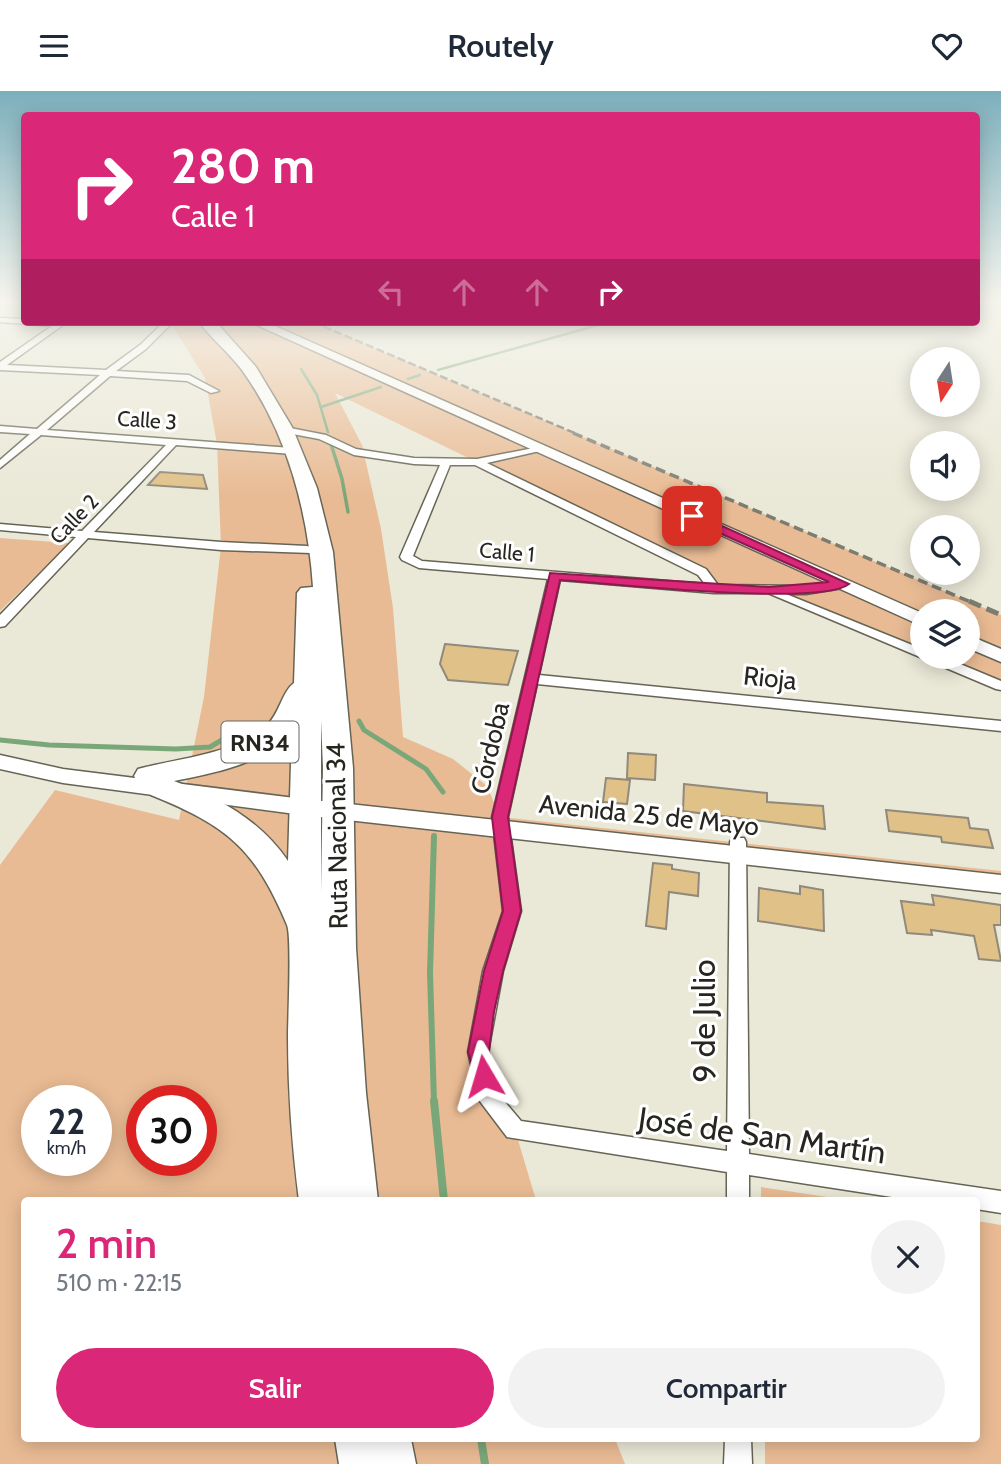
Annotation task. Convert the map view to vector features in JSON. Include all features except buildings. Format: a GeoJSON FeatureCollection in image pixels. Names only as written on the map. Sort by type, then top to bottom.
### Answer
{"type":"FeatureCollection","features":[{"type":"Feature","properties":{"kind":"highway","name":"Ruta Nacional 34"},"geometry":{"type":"LineString","coordinates":[[247,366],[266,392],[285,430],[318,527],[322,552],[321,803],[304,937],[308,1071],[321,1197]]}},
{"type":"Feature","properties":{"kind":"highway","name":"Ruta Nacional 34"},"geometry":{"type":"LineString","coordinates":[[300,474],[309,595],[307,643],[321,803],[338,948],[346,1093],[356,1197]]}},
{"type":"Feature","properties":{"kind":"highway","name":"RN34"},"geometry":{"type":"LineString","coordinates":[[156,782],[249,749],[283,726],[295,711],[298,701],[307,643]]}},
{"type":"Feature","properties":{"kind":"highway","name":"RN34"},"geometry":{"type":"LineString","coordinates":[[156,782],[228,820],[250,834],[265,849],[281,873],[304,937]]}},
{"type":"Feature","properties":{"kind":"highway"},"geometry":{"type":"LineString","coordinates":[[361,1442],[365,1464]]}},
{"type":"Feature","properties":{"kind":"highway"},"geometry":{"type":"LineString","coordinates":[[386,1442],[390,1464]]}},
{"type":"Feature","properties":{"kind":"main road"},"geometry":{"type":"LineString","coordinates":[[355,366],[910,615]]}},
{"type":"Feature","properties":{"kind":"main road"},"geometry":{"type":"LineString","coordinates":[[980,646],[1001,656]]}},
{"type":"Feature","properties":{"kind":"main road","name":"Avenida 25 de Mayo"},"geometry":{"type":"LineString","coordinates":[[0,762],[63,776],[156,782],[321,803],[738,848],[1001,871]]}},
{"type":"Feature","properties":{"kind":"main road","name":"Avenida 25 de Mayo"},"geometry":{"type":"LineString","coordinates":[[738,848],[1001,884]]}},
{"type":"Feature","properties":{"kind":"street"},"geometry":{"type":"LineString","coordinates":[[0,465],[117,366]]}},
{"type":"Feature","properties":{"kind":"street"},"geometry":{"type":"LineString","coordinates":[[0,367],[189,378],[214,391]]}},
{"type":"Feature","properties":{"kind":"street","name":"Calle 3"},"geometry":{"type":"LineString","coordinates":[[0,429],[292,451]]}},
{"type":"Feature","properties":{"kind":"street"},"geometry":{"type":"LineString","coordinates":[[285,430],[322,437],[354,452],[380,458],[477,462],[540,449]]}},
{"type":"Feature","properties":{"kind":"street","name":"Calle 2"},"geometry":{"type":"LineString","coordinates":[[0,624],[175,441]]}},
{"type":"Feature","properties":{"kind":"street","name":"Calle 1"},"geometry":{"type":"LineString","coordinates":[[446,462],[406,557],[419,564],[714,589],[807,590],[843,584]]}},
{"type":"Feature","properties":{"kind":"street"},"geometry":{"type":"LineString","coordinates":[[477,462],[702,572],[714,589]]}},
{"type":"Feature","properties":{"kind":"street"},"geometry":{"type":"LineString","coordinates":[[0,527],[307,549]]}},
{"type":"Feature","properties":{"kind":"street","name":"Córdoba"},"geometry":{"type":"LineString","coordinates":[[515,1130],[490,1100],[478,1052],[493,971],[512,911],[500,822],[555,575]]}},
{"type":"Feature","properties":{"kind":"street"},"geometry":{"type":"LineString","coordinates":[[769,591],[910,649]]}},
{"type":"Feature","properties":{"kind":"street"},"geometry":{"type":"LineString","coordinates":[[960,669],[1001,686]]}},
{"type":"Feature","properties":{"kind":"street","name":"Rioja"},"geometry":{"type":"LineString","coordinates":[[533,679],[1001,726]]}},
{"type":"Feature","properties":{"kind":"street","name":"9 de Julio"},"geometry":{"type":"LineString","coordinates":[[738,848],[738,1197]]}},
{"type":"Feature","properties":{"kind":"street","name":"José de San Martín"},"geometry":{"type":"LineString","coordinates":[[515,1130],[967,1197]]}},
{"type":"Feature","properties":{"kind":"street","name":"José de San Martín"},"geometry":{"type":"LineString","coordinates":[[980,1199],[1001,1202]]}},
{"type":"Feature","properties":{"kind":"street"},"geometry":{"type":"LineString","coordinates":[[738,1442],[738,1464]]}},
{"type":"Feature","properties":{"kind":"shaded area"},"geometry":{"type":"Polygon","coordinates":[[[198,366],[416,366],[910,576],[910,585],[931,585],[963,599],[910,599],[910,649],[769,591],[714,589],[702,572],[335,393],[362,445],[381,529],[393,608],[403,737],[453,759],[487,786],[500,817],[1001,871],[1001,884],[500,828],[512,911],[478,1052],[515,1130],[535,1197],[21,1197],[21,1442],[616,1442],[625,1464],[0,1464],[0,865],[55,790],[179,820],[204,697],[221,546],[217,444],[205,378],[198,366]]]}},
{"type":"Feature","properties":{"kind":"shaded area"},"geometry":{"type":"Polygon","coordinates":[[[0,538],[69,543],[0,611],[0,538]]]}},
{"type":"Feature","properties":{"kind":"shaded area"},"geometry":{"type":"Polygon","coordinates":[[[980,606],[1001,615],[1001,686],[960,669],[980,669],[980,606]]]}},
{"type":"Feature","properties":{"kind":"shaded area"},"geometry":{"type":"Polygon","coordinates":[[[761,1187],[827,1197],[761,1197],[761,1187]]]}},
{"type":"Feature","properties":{"kind":"shaded area"},"geometry":{"type":"Polygon","coordinates":[[[980,1222],[1001,1225],[1001,1464],[765,1464],[765,1442],[980,1442],[980,1222]]]}},
{"type":"Feature","properties":{"kind":"waterway"},"geometry":{"type":"LineString","coordinates":[[438,370],[452,366]]}},
{"type":"Feature","properties":{"kind":"waterway"},"geometry":{"type":"LineString","coordinates":[[301,369],[317,395],[328,432]]}},
{"type":"Feature","properties":{"kind":"waterway"},"geometry":{"type":"LineString","coordinates":[[408,379],[420,375]]}},
{"type":"Feature","properties":{"kind":"waterway"},"geometry":{"type":"LineString","coordinates":[[321,407],[381,387]]}},
{"type":"Feature","properties":{"kind":"waterway"},"geometry":{"type":"LineString","coordinates":[[331,444],[342,479],[348,512]]}},
{"type":"Feature","properties":{"kind":"waterway"},"geometry":{"type":"LineString","coordinates":[[359,721],[364,730],[426,769],[443,792]]}},
{"type":"Feature","properties":{"kind":"waterway"},"geometry":{"type":"LineString","coordinates":[[0,740],[49,745],[176,749],[210,747],[237,731],[256,729]]}},
{"type":"Feature","properties":{"kind":"waterway"},"geometry":{"type":"LineString","coordinates":[[434,836],[430,973],[434,1102]]}},
{"type":"Feature","properties":{"kind":"waterway"},"geometry":{"type":"LineString","coordinates":[[434,1101],[444,1197]]}},
{"type":"Feature","properties":{"kind":"waterway"},"geometry":{"type":"LineString","coordinates":[[481,1442],[485,1464]]}},
{"type":"Feature","properties":{"kind":"railway"},"geometry":{"type":"LineString","coordinates":[[417,366],[577,434]]}},
{"type":"Feature","properties":{"kind":"railway"},"geometry":{"type":"LineString","coordinates":[[573,433],[964,599]]}},
{"type":"Feature","properties":{"kind":"railway"},"geometry":{"type":"LineString","coordinates":[[980,606],[1001,615]]}},
{"type":"Feature","properties":{"kind":"route"},"geometry":{"type":"LineString","coordinates":[[484,1076],[478,1052],[484,1012],[493,971],[512,911],[500,817],[555,575],[714,589],[769,591],[807,590],[843,584],[692,516]]}}]}
